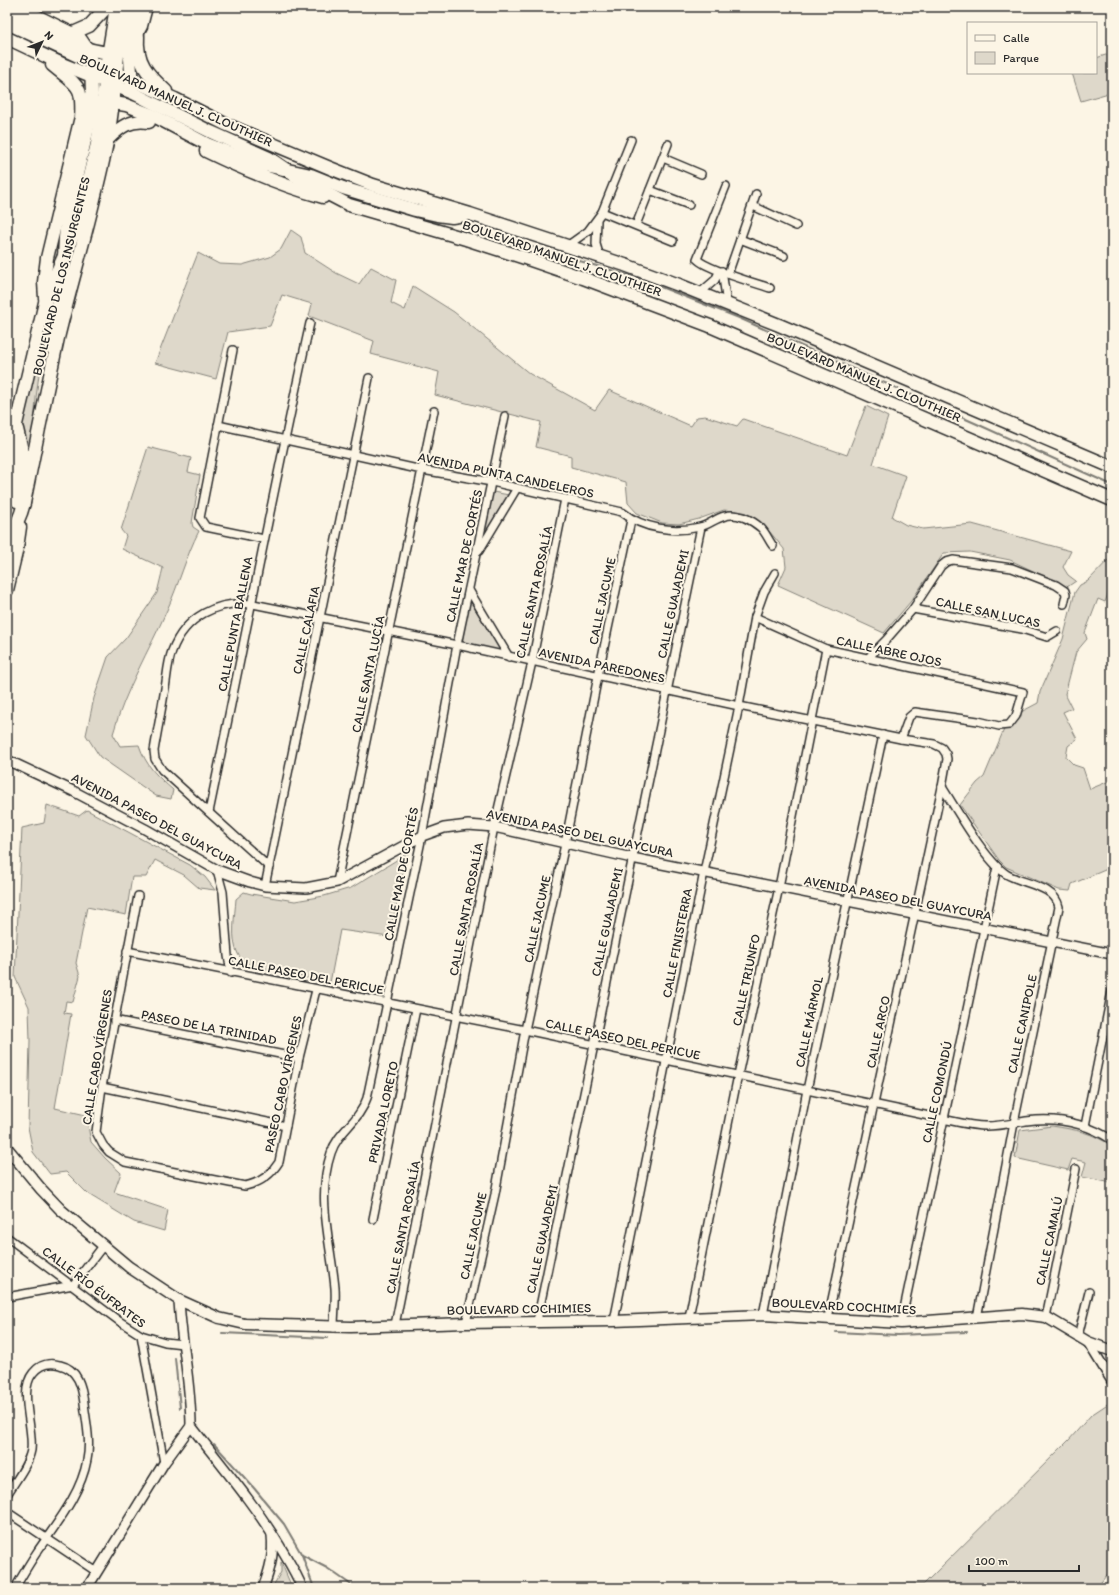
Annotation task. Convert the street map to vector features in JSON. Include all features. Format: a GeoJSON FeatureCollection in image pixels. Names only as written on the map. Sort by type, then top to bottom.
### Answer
{"type":"FeatureCollection","features":[{"type":"Feature","properties":{"kind":"main road"},"geometry":{"type":"LineString","coordinates":[[18,7],[73,33],[82,40],[88,50],[91,62],[91,76],[103,105]]}},
{"type":"Feature","properties":{"kind":"main road"},"geometry":{"type":"LineString","coordinates":[[73,33],[89,26],[107,7]]}},
{"type":"Feature","properties":{"kind":"main road","name":"BOULEVARD DE LOS INSURGENTES"},"geometry":{"type":"LineString","coordinates":[[7,460],[15,432],[45,298],[64,254],[71,242],[80,214],[97,144],[103,105],[110,84],[116,7]]}},
{"type":"Feature","properties":{"kind":"main road","name":"BOULEVARD DE LOS INSURGENTES"},"geometry":{"type":"LineString","coordinates":[[113,53],[125,7]]}},
{"type":"Feature","properties":{"kind":"main road"},"geometry":{"type":"LineString","coordinates":[[136,7],[129,45],[131,79],[137,108],[149,122],[164,131],[230,163],[300,190],[349,205]]}},
{"type":"Feature","properties":{"kind":"main road"},"geometry":{"type":"LineString","coordinates":[[146,7],[138,33],[137,48],[142,65],[153,79],[175,99]]}},
{"type":"Feature","properties":{"kind":"main road"},"geometry":{"type":"LineString","coordinates":[[7,10],[88,50],[113,53],[129,45],[138,33]]}},
{"type":"Feature","properties":{"kind":"main road","name":"BOULEVARD MANUEL J. CLOUTHIER"},"geometry":{"type":"LineString","coordinates":[[7,23],[175,99],[225,124],[330,168],[373,185],[470,214],[567,246],[700,293],[1112,466]]}},
{"type":"Feature","properties":{"kind":"main road","name":"BOULEVARD MANUEL J. CLOUTHIER"},"geometry":{"type":"LineString","coordinates":[[7,38],[91,76],[133,93],[211,132],[269,158],[315,187],[349,205],[525,258],[710,326],[1112,500]]}},
{"type":"Feature","properties":{"kind":"main road"},"geometry":{"type":"LineString","coordinates":[[45,298],[44,282],[47,258],[80,121],[82,102],[77,86],[71,78],[53,66],[46,56]]}},
{"type":"Feature","properties":{"kind":"main road"},"geometry":{"type":"LineString","coordinates":[[80,121],[103,105],[137,108],[207,144],[255,163],[311,175],[343,188],[415,210],[452,217],[470,214]]}},
{"type":"Feature","properties":{"kind":"main road","name":"BOULEVARD DE LOS INSURGENTES"},"geometry":{"type":"LineString","coordinates":[[7,547],[23,508],[44,401],[87,231],[108,140],[103,105]]}},
{"type":"Feature","properties":{"kind":"main road"},"geometry":{"type":"LineString","coordinates":[[108,140],[120,128],[127,124],[137,121],[149,122]]}},
{"type":"Feature","properties":{"kind":"main road"},"geometry":{"type":"LineString","coordinates":[[44,401],[42,386],[43,374],[63,277],[64,254]]}},
{"type":"Feature","properties":{"kind":"main road"},"geometry":{"type":"LineString","coordinates":[[7,497],[15,432]]}},
{"type":"Feature","properties":{"kind":"main road"},"geometry":{"type":"LineString","coordinates":[[7,590],[17,548],[23,508],[15,496],[23,455],[15,432]]}},
{"type":"Feature","properties":{"kind":"main road","name":"BOULEVARD COCHIMIES"},"geometry":{"type":"LineString","coordinates":[[7,1148],[61,1210],[128,1267],[179,1300],[219,1318],[245,1324],[334,1328],[537,1321],[614,1321],[763,1315],[901,1323],[1022,1314],[1046,1318],[1088,1342],[1112,1351]]}},
{"type":"Feature","properties":{"kind":"street"},"geometry":{"type":"LineString","coordinates":[[567,246],[588,231],[602,212],[631,140]]}},
{"type":"Feature","properties":{"kind":"street"},"geometry":{"type":"LineString","coordinates":[[636,225],[668,144]]}},
{"type":"Feature","properties":{"kind":"street"},"geometry":{"type":"LineString","coordinates":[[662,158],[701,174]]}},
{"type":"Feature","properties":{"kind":"street"},"geometry":{"type":"LineString","coordinates":[[726,186],[697,259],[699,262],[770,288]]}},
{"type":"Feature","properties":{"kind":"street"},"geometry":{"type":"LineString","coordinates":[[650,190],[689,205]]}},
{"type":"Feature","properties":{"kind":"street"},"geometry":{"type":"LineString","coordinates":[[727,304],[725,272],[740,239],[756,194]]}},
{"type":"Feature","properties":{"kind":"street"},"geometry":{"type":"LineString","coordinates":[[753,206],[796,226]]}},
{"type":"Feature","properties":{"kind":"street"},"geometry":{"type":"LineString","coordinates":[[602,212],[673,241]]}},
{"type":"Feature","properties":{"kind":"street"},"geometry":{"type":"LineString","coordinates":[[597,219],[596,244],[600,257]]}},
{"type":"Feature","properties":{"kind":"street"},"geometry":{"type":"LineString","coordinates":[[740,239],[784,256]]}},
{"type":"Feature","properties":{"kind":"street"},"geometry":{"type":"LineString","coordinates":[[700,293],[715,280],[718,274],[725,272]]}},
{"type":"Feature","properties":{"kind":"street","name":"CALLE PUNTA BALLENA"},"geometry":{"type":"LineString","coordinates":[[209,812],[253,604],[264,539],[284,440],[310,324]]}},
{"type":"Feature","properties":{"kind":"street"},"geometry":{"type":"LineString","coordinates":[[233,350],[200,518],[206,527],[264,539]]}},
{"type":"Feature","properties":{"kind":"street","name":"CALLE CALAFIA"},"geometry":{"type":"LineString","coordinates":[[265,886],[321,619],[369,378]]}},
{"type":"Feature","properties":{"kind":"street","name":"CALLE SANTA LUCÍA"},"geometry":{"type":"LineString","coordinates":[[337,882],[434,411]]}},
{"type":"Feature","properties":{"kind":"street","name":"CALLE MAR DE CORTÉS"},"geometry":{"type":"LineString","coordinates":[[334,1328],[335,1289],[324,1201],[325,1174],[331,1151],[341,1135],[359,1116],[365,1106],[422,836],[457,645],[506,416]]}},
{"type":"Feature","properties":{"kind":"street","name":"AVENIDA PUNTA CANDELEROS"},"geometry":{"type":"LineString","coordinates":[[218,425],[422,470],[492,482],[622,512],[631,520],[663,529],[680,530],[701,527],[726,515],[743,516],[762,529],[773,546]]}},
{"type":"Feature","properties":{"kind":"street"},"geometry":{"type":"LineString","coordinates":[[476,557],[517,488]]}},
{"type":"Feature","properties":{"kind":"street","name":"CALLE SANTA ROSALÍA"},"geometry":{"type":"LineString","coordinates":[[395,1325],[494,827],[532,662],[565,499]]}},
{"type":"Feature","properties":{"kind":"street","name":"CALLE JACUME"},"geometry":{"type":"LineString","coordinates":[[466,1323],[494,1194],[524,1030],[566,844],[598,676],[631,520]]}},
{"type":"Feature","properties":{"kind":"street","name":"CALLE GUAJADEMI"},"geometry":{"type":"LineString","coordinates":[[537,1321],[701,527]]}},
{"type":"Feature","properties":{"kind":"street"},"geometry":{"type":"LineString","coordinates":[[866,659],[886,640],[913,609],[942,566],[946,562],[953,560],[1012,568],[1056,585],[1065,591],[1066,595],[1064,604]]}},
{"type":"Feature","properties":{"kind":"street","name":"CALLE FINISTERRA"},"geometry":{"type":"LineString","coordinates":[[614,1321],[704,872],[739,706],[755,617],[764,592],[774,573]]}},
{"type":"Feature","properties":{"kind":"street"},"geometry":{"type":"LineString","coordinates":[[469,590],[509,657]]}},
{"type":"Feature","properties":{"kind":"street","name":"AVENIDA PAREDONES"},"geometry":{"type":"LineString","coordinates":[[269,867],[162,770],[156,759],[155,745],[172,652],[182,631],[195,619],[225,604],[253,604],[321,619],[457,645],[739,706],[901,739],[934,744],[945,750]]}},
{"type":"Feature","properties":{"kind":"street","name":"CALLE SAN LUCAS"},"geometry":{"type":"LineString","coordinates":[[913,609],[1022,629],[1047,637],[1057,631]]}},
{"type":"Feature","properties":{"kind":"street","name":"CALLE ABRE OJOS"},"geometry":{"type":"LineString","coordinates":[[755,617],[826,649],[866,659],[1023,692],[1016,716],[1012,722],[1005,727],[978,721],[915,712],[909,717],[901,739]]}},
{"type":"Feature","properties":{"kind":"street","name":"CALLE TRIUNFO"},"geometry":{"type":"LineString","coordinates":[[689,1317],[738,1075],[779,887],[826,649]]}},
{"type":"Feature","properties":{"kind":"street","name":"CALLE MÁRMOL"},"geometry":{"type":"LineString","coordinates":[[763,1315],[807,1090],[883,735]]}},
{"type":"Feature","properties":{"kind":"street","name":"CALLE ARCO"},"geometry":{"type":"LineString","coordinates":[[828,1318],[875,1105],[942,786],[947,759],[945,750]]}},
{"type":"Feature","properties":{"kind":"street","name":"AVENIDA PASEO DEL GUAYCURA"},"geometry":{"type":"LineString","coordinates":[[7,760],[73,791],[139,825],[217,870],[265,886],[306,888],[337,882],[422,836],[456,825],[494,827],[632,858],[1112,954]]}},
{"type":"Feature","properties":{"kind":"street","name":"CALLE CANIPOLE"},"geometry":{"type":"LineString","coordinates":[[942,786],[978,842],[997,867],[1007,874],[1047,890],[1058,901],[1058,912],[1014,1123],[977,1318]]}},
{"type":"Feature","properties":{"kind":"street","name":"CALLE COMONDÚ"},"geometry":{"type":"LineString","coordinates":[[901,1323],[997,867]]}},
{"type":"Feature","properties":{"kind":"street"},"geometry":{"type":"LineString","coordinates":[[217,870],[223,892],[228,956],[231,972]]}},
{"type":"Feature","properties":{"kind":"street","name":"CALLE CABO VÍRGENES"},"geometry":{"type":"LineString","coordinates":[[138,896],[102,1087],[96,1132],[103,1145],[117,1158],[125,1162],[245,1186],[255,1184],[265,1178]]}},
{"type":"Feature","properties":{"kind":"street","name":"CALLE PASEO DEL PERICUE"},"geometry":{"type":"LineString","coordinates":[[127,951],[316,990],[524,1030],[943,1119],[985,1126],[1049,1120],[1062,1121],[1085,1126],[1112,1140]]}},
{"type":"Feature","properties":{"kind":"street","name":"PASEO CABO VÍRGENES"},"geometry":{"type":"LineString","coordinates":[[265,1178],[275,1169],[279,1162],[299,1058],[316,990]]}},
{"type":"Feature","properties":{"kind":"street"},"geometry":{"type":"LineString","coordinates":[[1085,1126],[1112,991]]}},
{"type":"Feature","properties":{"kind":"street","name":"PRIVADA LORETO"},"geometry":{"type":"LineString","coordinates":[[373,1219],[416,1009]]}},
{"type":"Feature","properties":{"kind":"street","name":"PASEO DE LA TRINIDAD"},"geometry":{"type":"LineString","coordinates":[[114,1020],[299,1058]]}},
{"type":"Feature","properties":{"kind":"street"},"geometry":{"type":"LineString","coordinates":[[102,1087],[286,1126]]}},
{"type":"Feature","properties":{"kind":"street","name":"CALLE CAMALÚ"},"geometry":{"type":"LineString","coordinates":[[1046,1318],[1076,1170]]}},
{"type":"Feature","properties":{"kind":"street","name":"CALLE RÍO ÉUFRATES"},"geometry":{"type":"LineString","coordinates":[[7,1236],[119,1321],[141,1335],[164,1463]]}},
{"type":"Feature","properties":{"kind":"street"},"geometry":{"type":"LineString","coordinates":[[7,1297],[73,1285],[102,1246]]}},
{"type":"Feature","properties":{"kind":"street"},"geometry":{"type":"LineString","coordinates":[[1078,1336],[1089,1292]]}},
{"type":"Feature","properties":{"kind":"street"},"geometry":{"type":"LineString","coordinates":[[87,1588],[164,1463],[191,1426],[191,1402],[179,1300]]}},
{"type":"Feature","properties":{"kind":"street"},"geometry":{"type":"LineString","coordinates":[[141,1335],[165,1342],[183,1344]]}},
{"type":"Feature","properties":{"kind":"street"},"geometry":{"type":"LineString","coordinates":[[1088,1342],[1112,1381]]}},
{"type":"Feature","properties":{"kind":"street"},"geometry":{"type":"LineString","coordinates":[[7,1495],[28,1460],[31,1449],[31,1434],[26,1392],[28,1382],[32,1374],[45,1364],[54,1363],[63,1365],[71,1370],[79,1379],[82,1389],[89,1446],[87,1460],[78,1489],[15,1588]]}},
{"type":"Feature","properties":{"kind":"street"},"geometry":{"type":"LineString","coordinates":[[191,1426],[242,1490],[296,1572],[302,1588]]}},
{"type":"Feature","properties":{"kind":"street"},"geometry":{"type":"LineString","coordinates":[[7,1512],[97,1572]]}},
{"type":"Feature","properties":{"kind":"street"},"geometry":{"type":"LineString","coordinates":[[263,1588],[271,1568],[273,1550],[272,1534]]}},
{"type":"Feature","properties":{"kind":"green space"},"geometry":{"type":"Polygon","coordinates":[[[1112,53],[1112,92],[1081,101],[1072,74],[1097,74],[1097,58],[1112,53]]]}},
{"type":"Feature","properties":{"kind":"green space"},"geometry":{"type":"Polygon","coordinates":[[[291,230],[301,237],[305,253],[336,273],[359,284],[371,267],[396,280],[391,303],[405,310],[413,286],[454,312],[530,374],[595,410],[609,390],[691,426],[697,417],[705,416],[737,426],[743,419],[847,455],[866,406],[888,417],[873,464],[906,476],[892,517],[906,525],[923,529],[972,524],[1071,551],[1063,567],[1068,575],[1076,581],[1067,587],[1010,560],[970,552],[944,553],[911,601],[884,633],[778,585],[786,567],[784,549],[764,525],[744,512],[724,510],[679,524],[662,523],[637,513],[628,503],[626,482],[571,467],[571,456],[536,447],[541,422],[435,395],[439,372],[371,354],[374,341],[309,316],[312,304],[282,295],[270,326],[228,332],[216,379],[155,363],[198,253],[219,264],[242,265],[270,257],[281,249],[291,230]]]}},
{"type":"Feature","properties":{"kind":"green space"},"geometry":{"type":"Polygon","coordinates":[[[59,289],[39,374],[34,425],[28,453],[22,422],[52,296],[59,289]]]}},
{"type":"Feature","properties":{"kind":"green space"},"geometry":{"type":"Polygon","coordinates":[[[148,447],[191,458],[188,472],[200,475],[192,523],[193,527],[199,531],[190,550],[167,610],[124,702],[113,734],[120,746],[139,745],[149,765],[173,790],[171,799],[156,796],[100,757],[86,735],[94,698],[108,657],[126,638],[157,593],[163,568],[122,549],[126,536],[121,530],[148,447]]]}},
{"type":"Feature","properties":{"kind":"green space"},"geometry":{"type":"Polygon","coordinates":[[[493,492],[509,495],[483,541],[493,492]]]}},
{"type":"Feature","properties":{"kind":"green space"},"geometry":{"type":"Polygon","coordinates":[[[1112,556],[1112,583],[1105,602],[1098,599],[1085,633],[1087,639],[1076,652],[1065,694],[1072,708],[1063,712],[1077,739],[1068,746],[1066,757],[1074,765],[1083,768],[1090,789],[1112,780],[1112,867],[1072,884],[1070,891],[1059,890],[1006,867],[999,860],[960,805],[977,783],[984,777],[1005,727],[1021,712],[1038,703],[1040,692],[1063,639],[1075,592],[1080,585],[1088,581],[1112,556]]]}},
{"type":"Feature","properties":{"kind":"green space"},"geometry":{"type":"Polygon","coordinates":[[[470,601],[501,651],[462,642],[470,601]]]}},
{"type":"Feature","properties":{"kind":"green space"},"geometry":{"type":"Polygon","coordinates":[[[47,805],[79,816],[87,810],[190,865],[205,877],[215,890],[199,888],[184,875],[155,860],[146,877],[132,877],[126,915],[87,907],[76,963],[80,976],[73,1002],[66,1001],[64,1013],[71,1014],[55,1108],[86,1115],[91,1142],[121,1173],[114,1192],[168,1210],[164,1231],[134,1222],[88,1194],[66,1172],[50,1174],[33,1152],[28,1127],[30,1041],[29,1007],[15,977],[22,828],[44,823],[47,805]]]}},
{"type":"Feature","properties":{"kind":"green space"},"geometry":{"type":"Polygon","coordinates":[[[408,853],[389,937],[340,930],[330,983],[253,966],[239,956],[234,941],[234,919],[236,899],[244,892],[295,901],[324,896],[351,888],[408,853]]]}},
{"type":"Feature","properties":{"kind":"green space"},"geometry":{"type":"Polygon","coordinates":[[[1052,1126],[1084,1132],[1112,1146],[1112,1183],[1082,1177],[1086,1162],[1072,1159],[1068,1170],[1015,1158],[1020,1130],[1052,1126]]]}},
{"type":"Feature","properties":{"kind":"green space"},"geometry":{"type":"Polygon","coordinates":[[[1112,1401],[1112,1569],[1096,1588],[748,1588],[924,1584],[1069,1440],[1091,1415],[1112,1401]]]}},
{"type":"Feature","properties":{"kind":"green space"},"geometry":{"type":"Polygon","coordinates":[[[281,1562],[293,1588],[272,1588],[281,1572],[281,1562]]]}},
{"type":"Feature","properties":{"kind":"waterway"},"geometry":{"type":"LineString","coordinates":[[494,236],[638,278],[739,318],[1112,485]]}},
{"type":"Feature","properties":{"kind":"waterway"},"geometry":{"type":"LineString","coordinates":[[836,1332],[898,1335],[967,1332]]}},
{"type":"Feature","properties":{"kind":"waterway"},"geometry":{"type":"LineString","coordinates":[[222,1333],[327,1338]]}},
{"type":"Feature","properties":{"kind":"waterway"},"geometry":{"type":"LineString","coordinates":[[175,1358],[180,1408]]}},
{"type":"Feature","properties":{"kind":"waterway"},"geometry":{"type":"LineString","coordinates":[[214,1444],[284,1524],[302,1555],[327,1568],[350,1584],[353,1588]]}},
{"type":"Feature","properties":{"kind":"waterway"},"geometry":{"type":"LineString","coordinates":[[302,1555],[314,1588]]}}]}
